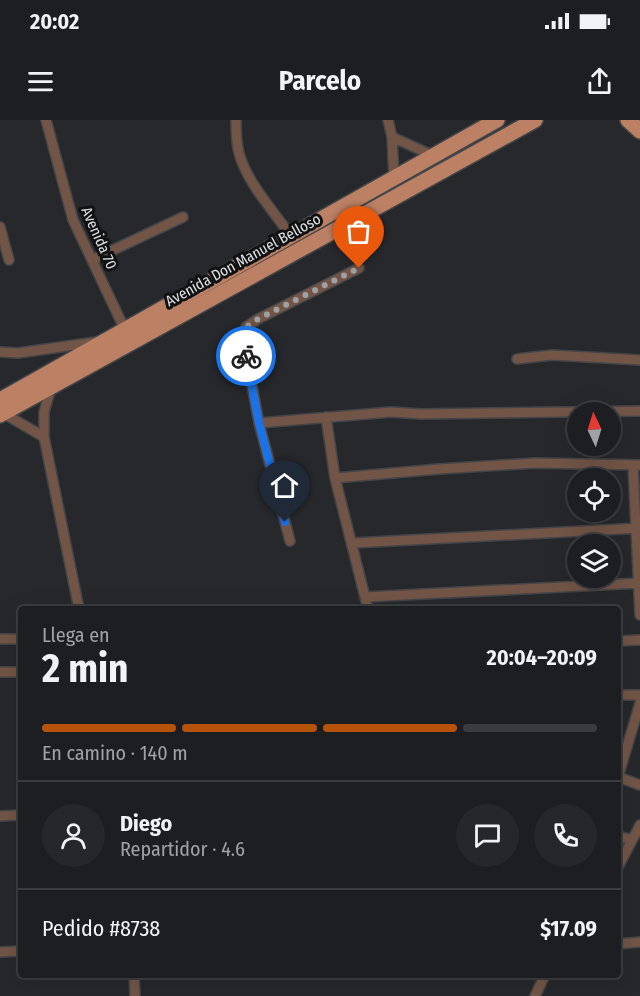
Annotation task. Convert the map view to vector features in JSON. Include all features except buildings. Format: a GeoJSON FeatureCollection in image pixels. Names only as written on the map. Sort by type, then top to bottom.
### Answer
{"type":"FeatureCollection","features":[{"type":"Feature","properties":{"kind":"main road","name":"Avenida Don Manuel Belloso"},"geometry":{"type":"LineString","coordinates":[[1,409],[105,341],[497,120]]}},
{"type":"Feature","properties":{"kind":"main road","name":"Avenida Don Manuel Belloso"},"geometry":{"type":"LineString","coordinates":[[1,409],[52,384],[535,120]]}},
{"type":"Feature","properties":{"kind":"main road"},"geometry":{"type":"LineString","coordinates":[[628,120],[640,131]]}},
{"type":"Feature","properties":{"kind":"street","name":"Avenida 70"},"geometry":{"type":"LineString","coordinates":[[46,120],[73,220],[125,330]]}},
{"type":"Feature","properties":{"kind":"street"},"geometry":{"type":"LineString","coordinates":[[236,120],[236,139],[240,155],[252,181],[291,236]]}},
{"type":"Feature","properties":{"kind":"street"},"geometry":{"type":"LineString","coordinates":[[388,120],[392,137],[394,179]]}},
{"type":"Feature","properties":{"kind":"street"},"geometry":{"type":"LineString","coordinates":[[392,137],[434,156]]}},
{"type":"Feature","properties":{"kind":"street"},"geometry":{"type":"LineString","coordinates":[[92,261],[183,217]]}},
{"type":"Feature","properties":{"kind":"street"},"geometry":{"type":"LineString","coordinates":[[0,228],[9,260]]}},
{"type":"Feature","properties":{"kind":"street"},"geometry":{"type":"LineString","coordinates":[[290,541],[259,423],[243,338],[246,327],[258,319],[359,268]]}},
{"type":"Feature","properties":{"kind":"street"},"geometry":{"type":"LineString","coordinates":[[0,352],[18,353],[105,341]]}},
{"type":"Feature","properties":{"kind":"street"},"geometry":{"type":"LineString","coordinates":[[517,359],[552,355],[640,360]]}},
{"type":"Feature","properties":{"kind":"street"},"geometry":{"type":"LineString","coordinates":[[52,384],[44,412],[44,437],[78,606]]}},
{"type":"Feature","properties":{"kind":"street"},"geometry":{"type":"LineString","coordinates":[[1,409],[44,437]]}},
{"type":"Feature","properties":{"kind":"street"},"geometry":{"type":"LineString","coordinates":[[259,423],[391,412],[421,414],[640,411]]}},
{"type":"Feature","properties":{"kind":"street"},"geometry":{"type":"LineString","coordinates":[[326,417],[335,478],[367,606]]}},
{"type":"Feature","properties":{"kind":"street"},"geometry":{"type":"LineString","coordinates":[[335,478],[535,463],[637,465],[640,615]]}},
{"type":"Feature","properties":{"kind":"street"},"geometry":{"type":"LineString","coordinates":[[353,543],[638,529]]}},
{"type":"Feature","properties":{"kind":"street"},"geometry":{"type":"LineString","coordinates":[[365,597],[640,583]]}},
{"type":"Feature","properties":{"kind":"street"},"geometry":{"type":"LineString","coordinates":[[0,639],[18,639]]}},
{"type":"Feature","properties":{"kind":"street"},"geometry":{"type":"LineString","coordinates":[[621,641],[640,640]]}},
{"type":"Feature","properties":{"kind":"street"},"geometry":{"type":"LineString","coordinates":[[0,672],[18,672]]}},
{"type":"Feature","properties":{"kind":"street"},"geometry":{"type":"LineString","coordinates":[[621,695],[640,695]]}},
{"type":"Feature","properties":{"kind":"street"},"geometry":{"type":"LineString","coordinates":[[621,767],[640,703]]}},
{"type":"Feature","properties":{"kind":"street"},"geometry":{"type":"LineString","coordinates":[[621,778],[640,785]]}},
{"type":"Feature","properties":{"kind":"street"},"geometry":{"type":"LineString","coordinates":[[0,816],[18,815]]}},
{"type":"Feature","properties":{"kind":"street"},"geometry":{"type":"LineString","coordinates":[[621,861],[640,825]]}},
{"type":"Feature","properties":{"kind":"street"},"geometry":{"type":"LineString","coordinates":[[621,837],[632,840]]}},
{"type":"Feature","properties":{"kind":"street"},"geometry":{"type":"LineString","coordinates":[[621,944],[640,942]]}},
{"type":"Feature","properties":{"kind":"street"},"geometry":{"type":"LineString","coordinates":[[0,952],[18,951]]}},
{"type":"Feature","properties":{"kind":"street"},"geometry":{"type":"LineString","coordinates":[[134,978],[135,996]]}},
{"type":"Feature","properties":{"kind":"street"},"geometry":{"type":"LineString","coordinates":[[535,996],[544,978]]}},
{"type":"Feature","properties":{"kind":"way so far"},"geometry":{"type":"LineString","coordinates":[[246,356],[243,338],[246,327],[359,268]]}},
{"type":"Feature","properties":{"kind":"route"},"geometry":{"type":"LineString","coordinates":[[246,356],[259,423],[285,522]]}}]}
